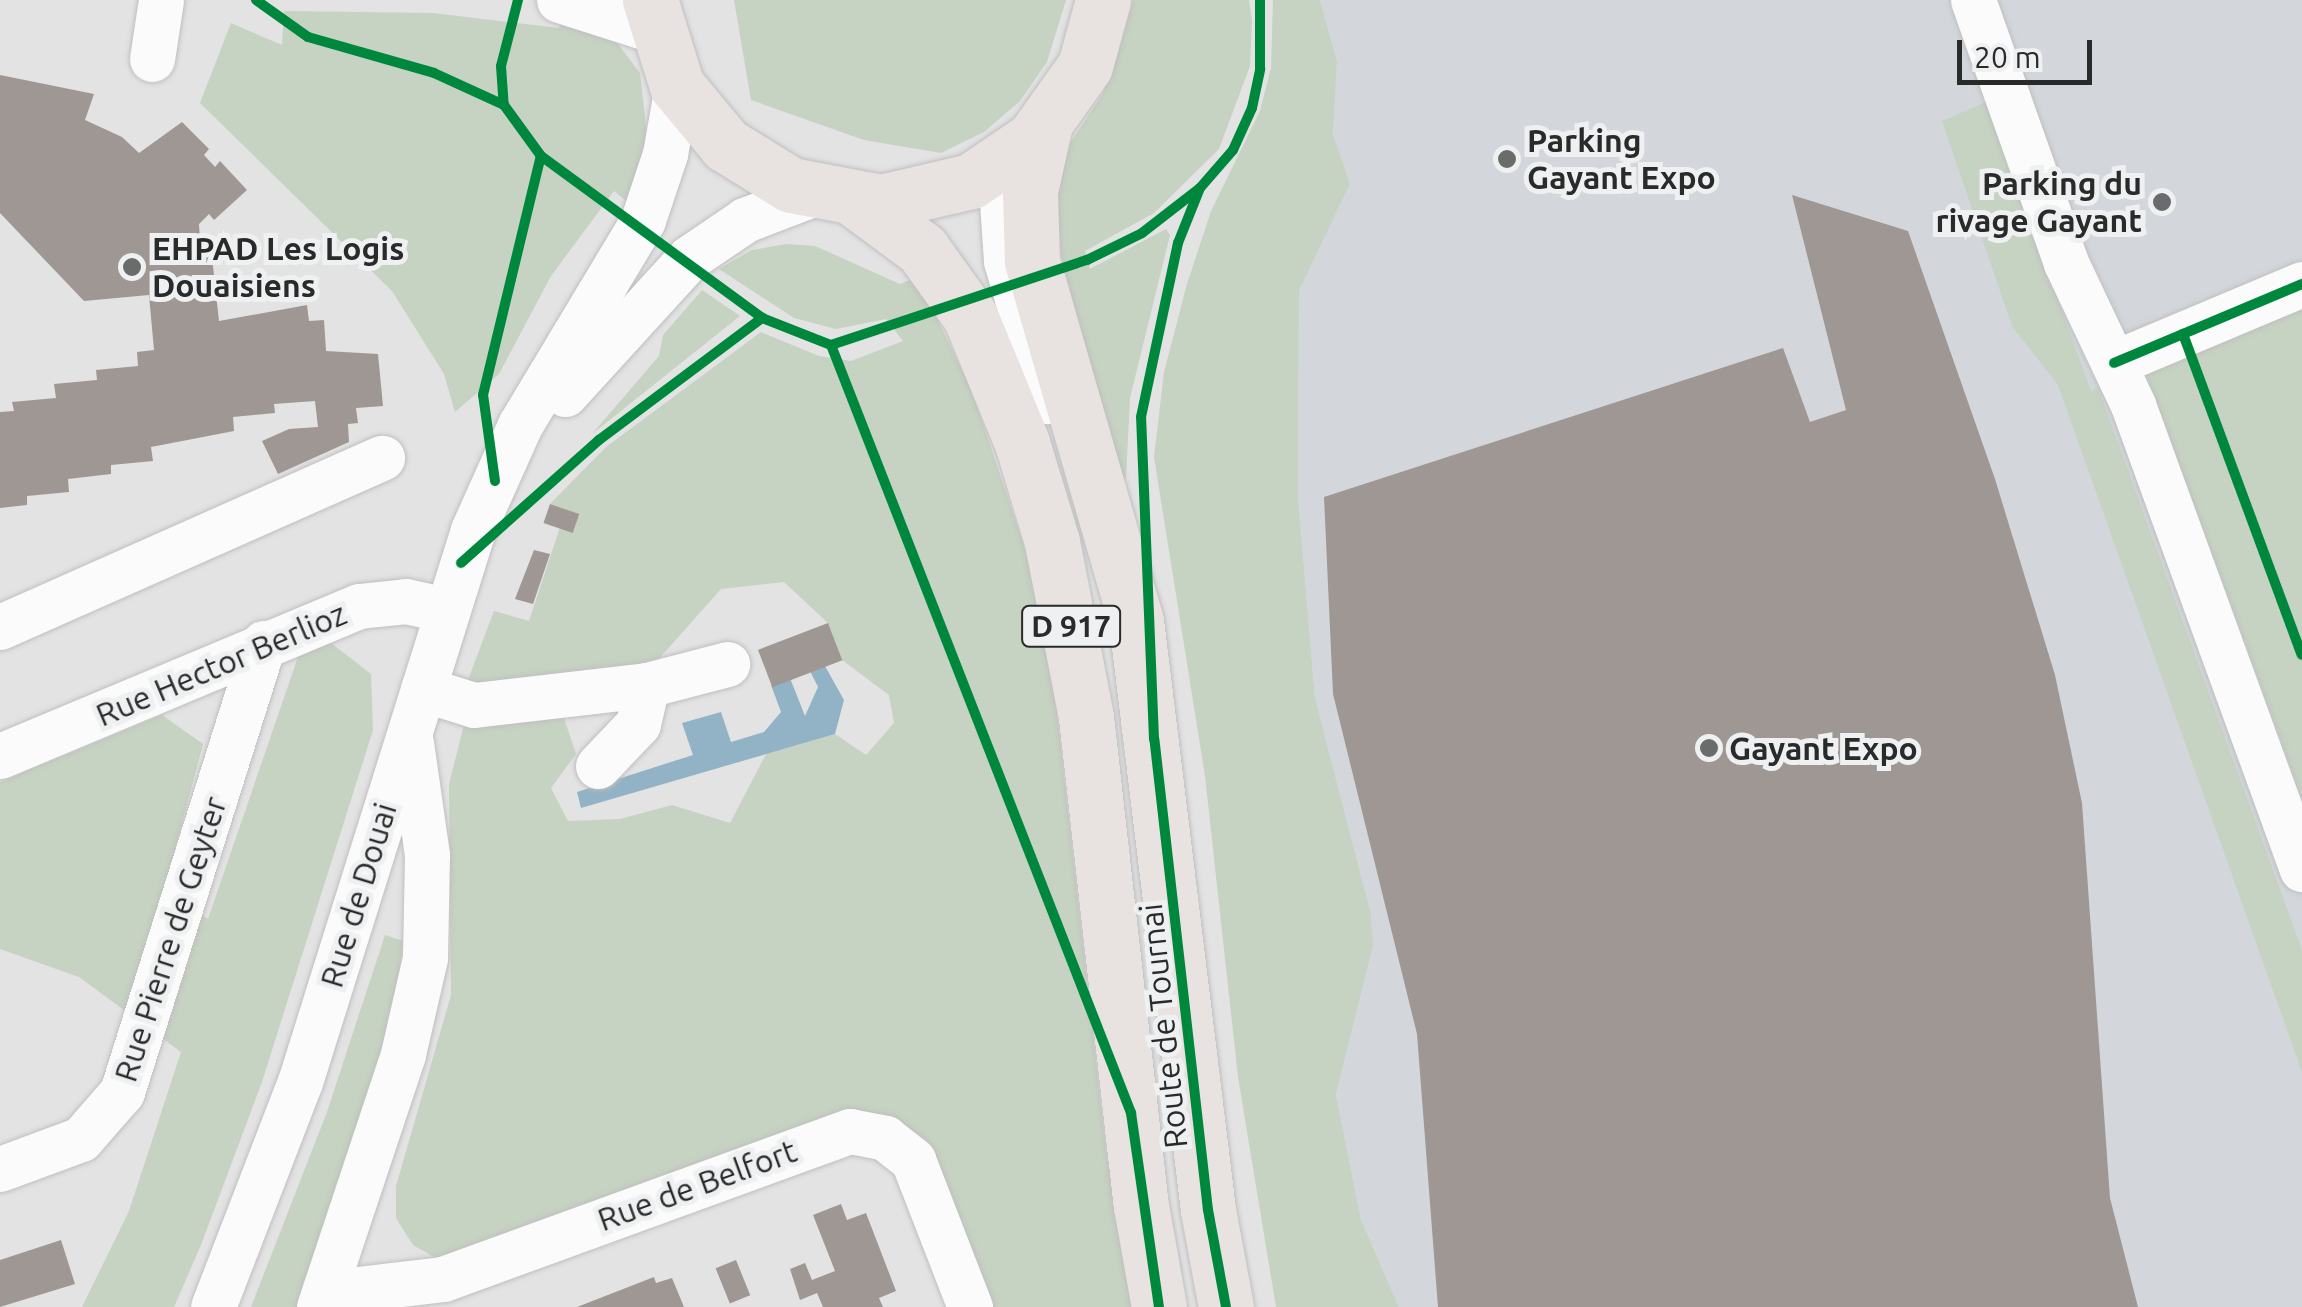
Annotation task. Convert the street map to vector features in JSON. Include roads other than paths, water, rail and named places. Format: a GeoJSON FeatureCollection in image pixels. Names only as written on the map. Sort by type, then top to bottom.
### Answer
{"type":"FeatureCollection","features":[{"type":"Feature","properties":{"kind":"main road"},"geometry":{"type":"LineString","coordinates":[[836,197],[927,196],[1028,142],[1085,66],[1103,0]]}},
{"type":"Feature","properties":{"kind":"main road","name":"Route de Tournai"},"geometry":{"type":"LineString","coordinates":[[653,15],[678,86],[736,153],[836,197],[922,249],[970,316],[1022,443],[1052,542],[1086,718],[1141,1206],[1159,1307]]}},
{"type":"Feature","properties":{"kind":"main road","name":"Route de Tournai"},"geometry":{"type":"LineString","coordinates":[[1028,142],[1032,260],[1136,621],[1208,1210],[1226,1307]]}},
{"type":"Feature","properties":{"kind":"street"},"geometry":{"type":"LineString","coordinates":[[152,59],[162,0]]}},
{"type":"Feature","properties":{"kind":"street"},"geometry":{"type":"LineString","coordinates":[[558,0],[653,15]]}},
{"type":"Feature","properties":{"kind":"street"},"geometry":{"type":"LineString","coordinates":[[1973,0],[2066,263],[2114,362],[2302,869]]}},
{"type":"Feature","properties":{"kind":"street","name":"Rue de Douai"},"geometry":{"type":"LineString","coordinates":[[213,1307],[295,1097],[446,610],[495,481],[520,425],[643,220],[678,86]]}},
{"type":"Feature","properties":{"kind":"street"},"geometry":{"type":"LineString","coordinates":[[1028,142],[1002,201],[1006,261],[1083,507],[1113,636],[1185,1220],[1202,1307]]}},
{"type":"Feature","properties":{"kind":"street","name":"Rue de Douai"},"geometry":{"type":"LineString","coordinates":[[495,481],[689,258],[745,220],[836,197]]}},
{"type":"Feature","properties":{"kind":"street"},"geometry":{"type":"LineString","coordinates":[[2114,362],[2302,284]]}},
{"type":"Feature","properties":{"kind":"street"},"geometry":{"type":"LineString","coordinates":[[0,627],[382,458]]}},
{"type":"Feature","properties":{"kind":"street","name":"Rue Hector Berlioz"},"geometry":{"type":"LineString","coordinates":[[0,756],[264,643],[374,603],[406,600],[446,610]]}},
{"type":"Feature","properties":{"kind":"street","name":"Rue Pierre de Geyter"},"geometry":{"type":"LineString","coordinates":[[0,1170],[81,1139],[122,1092],[264,643]]}},
{"type":"Feature","properties":{"kind":"street"},"geometry":{"type":"LineString","coordinates":[[422,689],[474,706],[647,685],[727,664]]}},
{"type":"Feature","properties":{"kind":"street"},"geometry":{"type":"LineString","coordinates":[[598,766],[638,724],[647,685]]}},
{"type":"Feature","properties":{"kind":"street"},"geometry":{"type":"LineString","coordinates":[[322,1300],[403,1054],[426,958],[427,855],[409,732]]}},
{"type":"Feature","properties":{"kind":"street","name":"Rue de Belfort"},"geometry":{"type":"LineString","coordinates":[[322,1300],[443,1280],[850,1131],[885,1138],[912,1160],[970,1307]]}},
{"type":"Feature","properties":{"kind":"water"},"geometry":{"type":"Polygon","coordinates":[[[825,666],[844,700],[835,734],[581,808],[577,792],[693,755],[682,723],[721,712],[731,742],[764,732],[781,712],[771,685],[790,678],[805,716],[818,687],[810,671],[825,666]]]}},
{"type":"Feature","properties":{"kind":"place","name":"Parking Gayant Expo"},"geometry":{"type":"Point","coordinates":[1507,159]}},
{"type":"Feature","properties":{"kind":"place","name":"Parking du rivage Gayant"},"geometry":{"type":"Point","coordinates":[2162,202]}},
{"type":"Feature","properties":{"kind":"place","name":"EHPAD Les Logis Douaisiens"},"geometry":{"type":"Point","coordinates":[132,267]}},
{"type":"Feature","properties":{"kind":"place","name":"Gayant Expo"},"geometry":{"type":"Point","coordinates":[1709,748]}}]}
